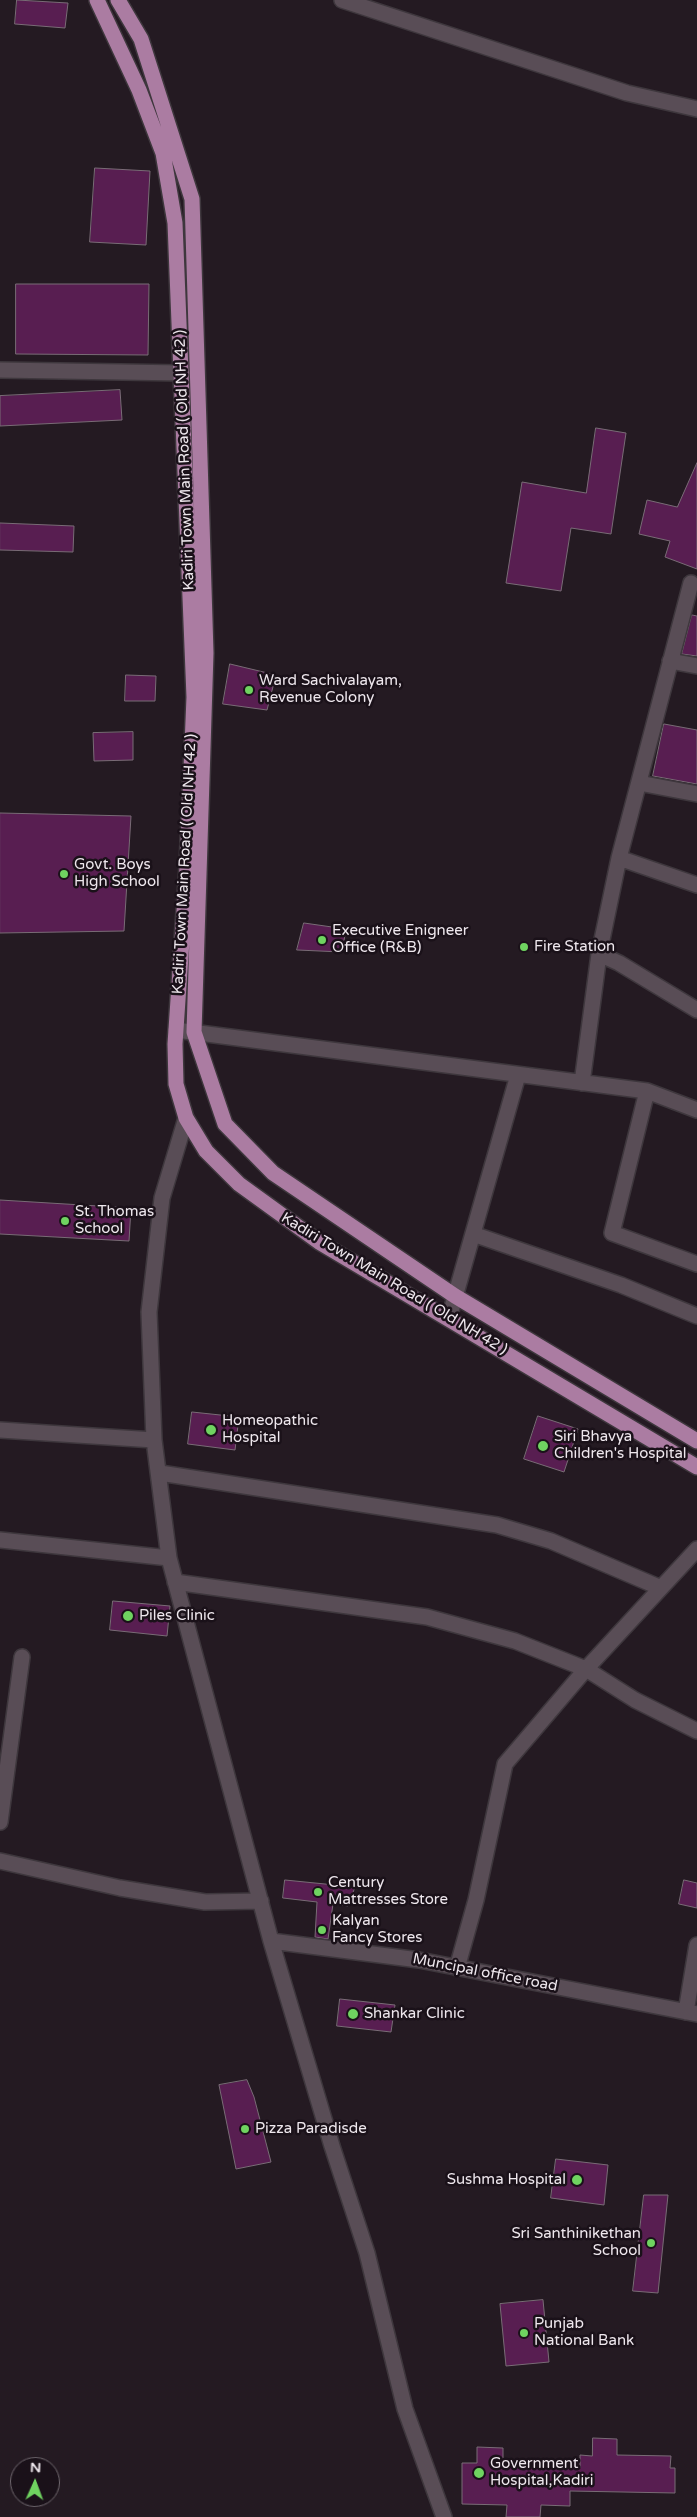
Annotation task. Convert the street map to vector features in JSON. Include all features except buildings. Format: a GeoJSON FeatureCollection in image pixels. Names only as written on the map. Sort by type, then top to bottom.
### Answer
{"type":"FeatureCollection","features":[{"type":"Feature","properties":{"kind":"main road","name":"Kadiri Town Main Road ( Old NH 42 )"},"geometry":{"type":"LineString","coordinates":[[97,0],[139,90],[163,153],[175,223],[194,697],[187,867],[176,1030],[176,1084],[186,1118],[206,1151],[246,1190],[319,1242],[697,1467]]}},
{"type":"Feature","properties":{"kind":"main road","name":"Kadiri Town Main Road ( Old NH 42 )"},"geometry":{"type":"LineString","coordinates":[[118,0],[141,39],[192,199],[206,653],[194,1032],[225,1124],[273,1173],[455,1296],[697,1440]]}},
{"type":"Feature","properties":{"kind":"street"},"geometry":{"type":"LineString","coordinates":[[342,0],[626,93],[697,109]]}},
{"type":"Feature","properties":{"kind":"street"},"geometry":{"type":"LineString","coordinates":[[0,370],[182,373]]}},
{"type":"Feature","properties":{"kind":"street"},"geometry":{"type":"LineString","coordinates":[[582,1083],[598,954],[619,858],[691,583]]}},
{"type":"Feature","properties":{"kind":"street"},"geometry":{"type":"LineString","coordinates":[[670,661],[697,666]]}},
{"type":"Feature","properties":{"kind":"street"},"geometry":{"type":"LineString","coordinates":[[639,783],[697,794]]}},
{"type":"Feature","properties":{"kind":"street"},"geometry":{"type":"LineString","coordinates":[[619,858],[697,885]]}},
{"type":"Feature","properties":{"kind":"street"},"geometry":{"type":"LineString","coordinates":[[598,954],[619,963],[697,1010]]}},
{"type":"Feature","properties":{"kind":"street"},"geometry":{"type":"LineString","coordinates":[[176,1030],[647,1091],[697,1110]]}},
{"type":"Feature","properties":{"kind":"street"},"geometry":{"type":"LineString","coordinates":[[449,1318],[518,1075]]}},
{"type":"Feature","properties":{"kind":"street"},"geometry":{"type":"LineString","coordinates":[[647,1091],[612,1233],[697,1264]]}},
{"type":"Feature","properties":{"kind":"street"},"geometry":{"type":"LineString","coordinates":[[186,1118],[162,1198],[149,1312],[154,1440],[160,1473],[169,1558],[271,1941],[332,2146],[367,2253],[405,2409],[444,2517]]}},
{"type":"Feature","properties":{"kind":"street"},"geometry":{"type":"LineString","coordinates":[[473,1234],[621,1285],[697,1316]]}},
{"type":"Feature","properties":{"kind":"street"},"geometry":{"type":"LineString","coordinates":[[0,1430],[154,1440]]}},
{"type":"Feature","properties":{"kind":"street"},"geometry":{"type":"LineString","coordinates":[[160,1473],[497,1525],[551,1541],[661,1588]]}},
{"type":"Feature","properties":{"kind":"street"},"geometry":{"type":"LineString","coordinates":[[0,1540],[169,1558]]}},
{"type":"Feature","properties":{"kind":"street"},"geometry":{"type":"LineString","coordinates":[[457,1968],[476,1900],[505,1764],[586,1669],[697,1549]]}},
{"type":"Feature","properties":{"kind":"street"},"geometry":{"type":"LineString","coordinates":[[175,1582],[427,1617],[515,1641],[586,1669],[635,1700],[697,1731]]}},
{"type":"Feature","properties":{"kind":"street"},"geometry":{"type":"LineString","coordinates":[[0,1822],[22,1657]]}},
{"type":"Feature","properties":{"kind":"street"},"geometry":{"type":"LineString","coordinates":[[0,1861],[120,1888],[205,1902],[261,1901]]}},
{"type":"Feature","properties":{"kind":"street","name":"Muncipal office road"},"geometry":{"type":"LineString","coordinates":[[271,1941],[419,1960],[691,2013]]}},
{"type":"Feature","properties":{"kind":"street"},"geometry":{"type":"LineString","coordinates":[[691,2013],[697,1946]]}},
{"type":"Feature","properties":{"kind":"place","name":"Ward Sachivalayam, Revenue Colony"},"geometry":{"type":"Point","coordinates":[249,690]}},
{"type":"Feature","properties":{"kind":"place","name":"Govt. Boys High School"},"geometry":{"type":"Point","coordinates":[64,874]}},
{"type":"Feature","properties":{"kind":"place","name":"Executive Enigneer Office (R&B)"},"geometry":{"type":"Point","coordinates":[322,940]}},
{"type":"Feature","properties":{"kind":"place","name":"Fire Station"},"geometry":{"type":"Point","coordinates":[524,947]}},
{"type":"Feature","properties":{"kind":"place","name":"St. Thomas School"},"geometry":{"type":"Point","coordinates":[65,1221]}},
{"type":"Feature","properties":{"kind":"place","name":"Homeopathic Hospital"},"geometry":{"type":"Point","coordinates":[211,1430]}},
{"type":"Feature","properties":{"kind":"place","name":"Siri Bhavya Children's Hospital"},"geometry":{"type":"Point","coordinates":[543,1446]}},
{"type":"Feature","properties":{"kind":"place","name":"Piles Clinic"},"geometry":{"type":"Point","coordinates":[128,1616]}},
{"type":"Feature","properties":{"kind":"place","name":"Century Mattresses Store"},"geometry":{"type":"Point","coordinates":[318,1892]}},
{"type":"Feature","properties":{"kind":"place","name":"Kalyan Fancy Stores"},"geometry":{"type":"Point","coordinates":[322,1930]}},
{"type":"Feature","properties":{"kind":"place","name":"Shankar Clinic"},"geometry":{"type":"Point","coordinates":[353,2014]}},
{"type":"Feature","properties":{"kind":"place","name":"Pizza Paradisde"},"geometry":{"type":"Point","coordinates":[245,2129]}},
{"type":"Feature","properties":{"kind":"place","name":"Sushma Hospital"},"geometry":{"type":"Point","coordinates":[577,2180]}},
{"type":"Feature","properties":{"kind":"place","name":"Sri Santhinikethan School"},"geometry":{"type":"Point","coordinates":[651,2243]}},
{"type":"Feature","properties":{"kind":"place","name":"Punjab National Bank"},"geometry":{"type":"Point","coordinates":[524,2333]}},
{"type":"Feature","properties":{"kind":"place","name":"Government Hospital,Kadiri"},"geometry":{"type":"Point","coordinates":[479,2473]}}]}
